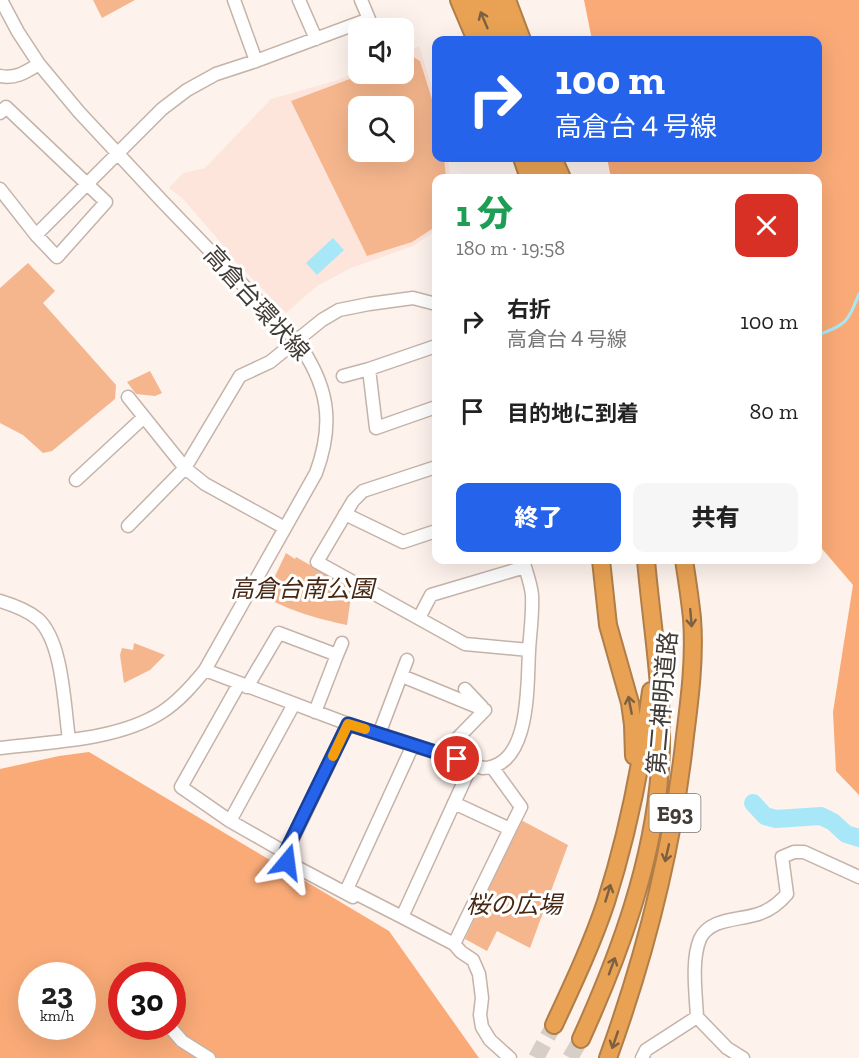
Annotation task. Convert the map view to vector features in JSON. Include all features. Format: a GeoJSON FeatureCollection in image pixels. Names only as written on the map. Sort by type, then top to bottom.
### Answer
{"type":"FeatureCollection","features":[{"type":"Feature","properties":{"kind":"highway"},"geometry":{"type":"LineString","coordinates":[[459,0],[474,36]]}},
{"type":"Feature","properties":{"kind":"highway"},"geometry":{"type":"LineString","coordinates":[[476,0],[491,36]]}},
{"type":"Feature","properties":{"kind":"highway"},"geometry":{"type":"LineString","coordinates":[[491,0],[505,36]]}},
{"type":"Feature","properties":{"kind":"highway"},"geometry":{"type":"LineString","coordinates":[[507,0],[520,36]]}},
{"type":"Feature","properties":{"kind":"highway"},"geometry":{"type":"LineString","coordinates":[[601,564],[608,625],[630,703],[633,725],[634,760],[622,846]]}},
{"type":"Feature","properties":{"kind":"highway","name":"第二神明道路"},"geometry":{"type":"LineString","coordinates":[[581,1039],[607,980],[626,927],[641,876],[653,821],[660,769],[661,721],[646,564]]}},
{"type":"Feature","properties":{"kind":"highway","name":"第二神明道路"},"geometry":{"type":"LineString","coordinates":[[609,1058],[656,902],[671,837],[680,780],[693,655],[692,618],[685,564]]}},
{"type":"Feature","properties":{"kind":"highway","name":"第二神明道路"},"geometry":{"type":"LineString","coordinates":[[554,1025],[587,952],[605,904],[635,794],[649,706],[653,660],[652,630]]}},
{"type":"Feature","properties":{"kind":"street","name":"高倉台環状線"},"geometry":{"type":"LineString","coordinates":[[0,748],[112,733],[144,722],[162,712],[185,694],[205,670],[316,473],[324,453],[328,429],[322,386],[308,357],[295,338],[281,326],[79,112],[39,64],[18,33],[1,0]]}},
{"type":"Feature","properties":{"kind":"street"},"geometry":{"type":"LineString","coordinates":[[234,0],[256,61]]}},
{"type":"Feature","properties":{"kind":"street"},"geometry":{"type":"LineString","coordinates":[[299,0],[315,39]]}},
{"type":"Feature","properties":{"kind":"street"},"geometry":{"type":"LineString","coordinates":[[36,234],[162,109],[187,90],[216,74],[369,19],[361,0]]}},
{"type":"Feature","properties":{"kind":"street"},"geometry":{"type":"LineString","coordinates":[[0,76],[12,77],[22,74],[39,64]]}},
{"type":"Feature","properties":{"kind":"street"},"geometry":{"type":"LineString","coordinates":[[0,113],[6,107],[106,202],[57,257],[0,189]]}},
{"type":"Feature","properties":{"kind":"street"},"geometry":{"type":"LineString","coordinates":[[128,526],[185,468],[240,376],[270,362],[295,338],[339,310],[413,298],[432,303]]}},
{"type":"Feature","properties":{"kind":"street"},"geometry":{"type":"LineString","coordinates":[[343,376],[432,347]]}},
{"type":"Feature","properties":{"kind":"street"},"geometry":{"type":"LineString","coordinates":[[369,369],[376,428],[432,409]]}},
{"type":"Feature","properties":{"kind":"street"},"geometry":{"type":"LineString","coordinates":[[128,397],[185,468],[205,484],[285,528]]}},
{"type":"Feature","properties":{"kind":"street"},"geometry":{"type":"LineString","coordinates":[[76,480],[144,417]]}},
{"type":"Feature","properties":{"kind":"street"},"geometry":{"type":"LineString","coordinates":[[432,468],[363,491],[353,501],[317,562],[465,644],[529,650]]}},
{"type":"Feature","properties":{"kind":"street"},"geometry":{"type":"LineString","coordinates":[[345,514],[404,542],[432,532]]}},
{"type":"Feature","properties":{"kind":"street"},"geometry":{"type":"LineString","coordinates":[[418,618],[431,595],[521,564]]}},
{"type":"Feature","properties":{"kind":"street"},"geometry":{"type":"LineString","coordinates":[[205,670],[348,724],[483,768],[492,767],[507,759],[517,743],[524,721],[532,594],[524,564]]}},
{"type":"Feature","properties":{"kind":"street"},"geometry":{"type":"LineString","coordinates":[[0,601],[21,608],[36,617],[46,628],[57,655],[69,739]]}},
{"type":"Feature","properties":{"kind":"street"},"geometry":{"type":"LineString","coordinates":[[285,853],[230,821],[181,788],[243,685],[279,633],[339,649],[315,712]]}},
{"type":"Feature","properties":{"kind":"street"},"geometry":{"type":"LineString","coordinates":[[379,734],[407,660]]}},
{"type":"Feature","properties":{"kind":"street"},"geometry":{"type":"LineString","coordinates":[[402,676],[485,710]]}},
{"type":"Feature","properties":{"kind":"street"},"geometry":{"type":"LineString","coordinates":[[465,689],[485,710]]}},
{"type":"Feature","properties":{"kind":"street"},"geometry":{"type":"LineString","coordinates":[[230,821],[294,704]]}},
{"type":"Feature","properties":{"kind":"street"},"geometry":{"type":"LineString","coordinates":[[442,754],[485,710]]}},
{"type":"Feature","properties":{"kind":"street"},"geometry":{"type":"LineString","coordinates":[[348,724],[285,853],[287,862],[362,902],[364,897]]}},
{"type":"Feature","properties":{"kind":"street"},"geometry":{"type":"LineString","coordinates":[[413,745],[347,889],[454,944],[473,960],[479,974],[482,1027],[490,1040],[510,1058]]}},
{"type":"Feature","properties":{"kind":"street"},"geometry":{"type":"LineString","coordinates":[[402,917],[472,764]]}},
{"type":"Feature","properties":{"kind":"street"},"geometry":{"type":"LineString","coordinates":[[454,944],[521,807],[492,767]]}},
{"type":"Feature","properties":{"kind":"street"},"geometry":{"type":"LineString","coordinates":[[454,803],[510,829]]}},
{"type":"Feature","properties":{"kind":"street"},"geometry":{"type":"LineString","coordinates":[[743,1058],[727,1048],[697,1017],[696,963],[700,939],[712,925],[762,913],[778,904],[787,894],[782,857],[794,852],[804,852],[859,877]]}},
{"type":"Feature","properties":{"kind":"street"},"geometry":{"type":"LineString","coordinates":[[642,1058],[646,1050],[697,1017]]}},
{"type":"Feature","properties":{"kind":"street"},"geometry":{"type":"LineString","coordinates":[[181,1040],[209,1058]]}},
{"type":"Feature","properties":{"kind":"shaded area"},"geometry":{"type":"Polygon","coordinates":[[[584,0],[859,0],[859,795],[836,771],[833,712],[853,585],[822,549],[822,174],[610,174],[608,162],[822,162],[822,36],[591,36],[584,0]]]}},
{"type":"Feature","properties":{"kind":"shaded area"},"geometry":{"type":"Polygon","coordinates":[[[419,46],[432,87],[432,162],[448,162],[450,174],[432,174],[432,233],[413,246],[351,268],[317,286],[286,313],[226,252],[222,244],[183,199],[169,188],[183,173],[205,168],[271,99],[348,75],[348,84],[414,84],[414,48],[419,46]]]}},
{"type":"Feature","properties":{"kind":"shaded area"},"geometry":{"type":"Polygon","coordinates":[[[89,752],[389,931],[479,1058],[0,1058],[0,769],[89,752]]]}},
{"type":"Feature","properties":{"kind":"green space"},"geometry":{"type":"Polygon","coordinates":[[[93,0],[135,0],[102,18],[93,0]]]}},
{"type":"Feature","properties":{"kind":"green space"},"geometry":{"type":"Polygon","coordinates":[[[414,57],[420,61],[432,99],[432,162],[444,162],[446,174],[432,174],[432,229],[412,242],[367,256],[291,101],[348,80],[348,84],[414,84],[414,57]]]}},
{"type":"Feature","properties":{"kind":"green space"},"geometry":{"type":"Polygon","coordinates":[[[28,263],[55,291],[43,303],[116,385],[115,399],[52,451],[43,453],[23,435],[0,423],[0,288],[28,263]]]}},
{"type":"Feature","properties":{"kind":"green space"},"geometry":{"type":"Polygon","coordinates":[[[150,371],[162,393],[155,396],[136,394],[127,382],[150,371]]]}},
{"type":"Feature","properties":{"kind":"green space","name":"高倉台南公園"},"geometry":{"type":"Polygon","coordinates":[[[286,553],[352,589],[347,625],[305,614],[265,597],[286,553]]]}},
{"type":"Feature","properties":{"kind":"green space"},"geometry":{"type":"Polygon","coordinates":[[[134,643],[165,655],[150,670],[124,683],[120,655],[122,648],[133,650],[134,643]]]}},
{"type":"Feature","properties":{"kind":"green space","name":"桜の広場"},"geometry":{"type":"Polygon","coordinates":[[[521,820],[568,845],[530,948],[497,931],[487,951],[465,939],[521,820]]]}},
{"type":"Feature","properties":{"kind":"water"},"geometry":{"type":"Polygon","coordinates":[[[333,238],[344,250],[317,275],[306,263],[333,238]]]}},
{"type":"Feature","properties":{"kind":"waterway"},"geometry":{"type":"LineString","coordinates":[[822,333],[845,321],[859,294]]}},
{"type":"Feature","properties":{"kind":"waterway"},"geometry":{"type":"LineString","coordinates":[[753,803],[765,816],[776,819],[821,816],[833,822],[846,834],[859,838]]}},
{"type":"Feature","properties":{"kind":"tunnel"},"geometry":{"type":"LineString","coordinates":[[536,1058],[554,1025]]}},
{"type":"Feature","properties":{"kind":"tunnel"},"geometry":{"type":"LineString","coordinates":[[570,1058],[581,1039]]}},
{"type":"Feature","properties":{"kind":"slow traffic"},"geometry":{"type":"LineString","coordinates":[[333,756],[348,724],[365,729]]}},
{"type":"Feature","properties":{"kind":"route"},"geometry":{"type":"LineString","coordinates":[[287,862],[285,853],[348,724],[457,759]]}}]}
